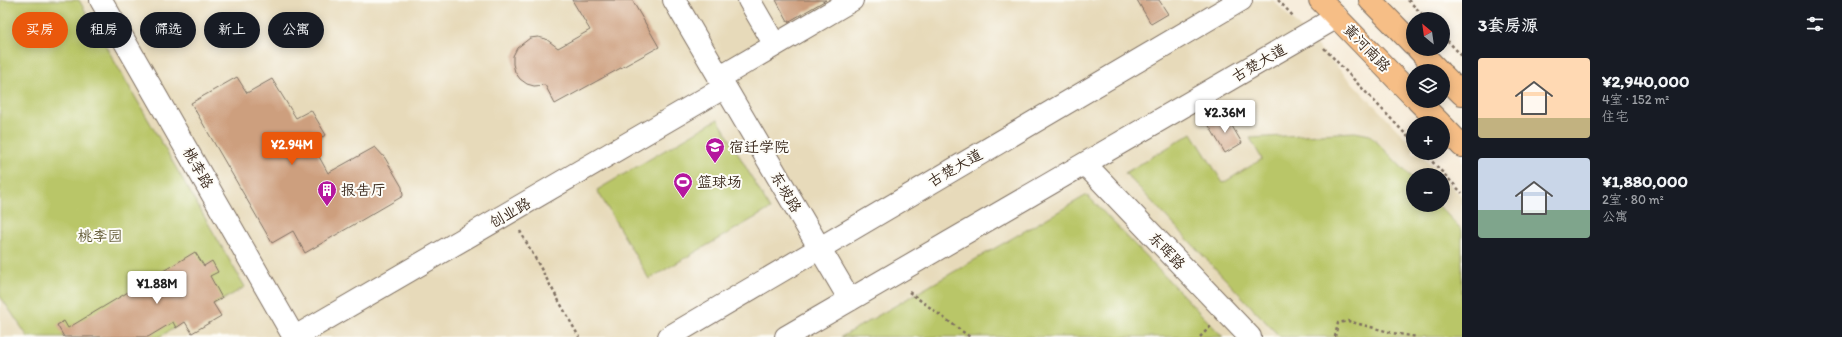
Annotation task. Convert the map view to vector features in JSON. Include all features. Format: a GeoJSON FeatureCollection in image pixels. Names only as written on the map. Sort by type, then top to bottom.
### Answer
{"type":"FeatureCollection","features":[{"type":"Feature","properties":{"kind":"main road","name":"黄河南路"},"geometry":{"type":"LineString","coordinates":[[1320,0],[1406,89]]}},
{"type":"Feature","properties":{"kind":"main road"},"geometry":{"type":"LineString","coordinates":[[1370,0],[1406,37]]}},
{"type":"Feature","properties":{"kind":"main road"},"geometry":{"type":"LineString","coordinates":[[1425,56],[1432,64]]}},
{"type":"Feature","properties":{"kind":"main road"},"geometry":{"type":"LineString","coordinates":[[1450,82],[1462,94]]}},
{"type":"Feature","properties":{"kind":"main road"},"geometry":{"type":"LineString","coordinates":[[1425,108],[1433,116]]}},
{"type":"Feature","properties":{"kind":"main road"},"geometry":{"type":"LineString","coordinates":[[1450,133],[1462,146]]}},
{"type":"Feature","properties":{"kind":"lane","name":"桃李路"},"geometry":{"type":"LineString","coordinates":[[101,0],[294,337]]}},
{"type":"Feature","properties":{"kind":"lane","name":"东坡路"},"geometry":{"type":"LineString","coordinates":[[674,0],[850,300]]}},
{"type":"Feature","properties":{"kind":"lane"},"geometry":{"type":"LineString","coordinates":[[749,0],[775,45]]}},
{"type":"Feature","properties":{"kind":"lane","name":"创业路"},"geometry":{"type":"LineString","coordinates":[[294,337],[510,213],[722,83],[775,45],[852,0]]}},
{"type":"Feature","properties":{"kind":"lane","name":"古楚大道"},"geometry":{"type":"LineString","coordinates":[[668,337],[1241,0]]}},
{"type":"Feature","properties":{"kind":"lane","name":"古楚大道"},"geometry":{"type":"LineString","coordinates":[[786,337],[1337,17]]}},
{"type":"Feature","properties":{"kind":"lane","name":"东晖路"},"geometry":{"type":"LineString","coordinates":[[1085,164],[1250,337]]}},
{"type":"Feature","properties":{"kind":"path"},"geometry":{"type":"LineString","coordinates":[[1278,0],[1406,135]]}},
{"type":"Feature","properties":{"kind":"path"},"geometry":{"type":"LineString","coordinates":[[1408,0],[1420,12]]}},
{"type":"Feature","properties":{"kind":"path"},"geometry":{"type":"LineString","coordinates":[[1450,43],[1462,56]]}},
{"type":"Feature","properties":{"kind":"path"},"geometry":{"type":"LineString","coordinates":[[1431,160],[1462,193]]}},
{"type":"Feature","properties":{"kind":"path"},"geometry":{"type":"LineString","coordinates":[[510,213],[579,337]]}},
{"type":"Feature","properties":{"kind":"path"},"geometry":{"type":"LineString","coordinates":[[903,296],[916,288]]}},
{"type":"Feature","properties":{"kind":"path"},"geometry":{"type":"LineString","coordinates":[[909,292],[970,337]]}},
{"type":"Feature","properties":{"kind":"path"},"geometry":{"type":"LineString","coordinates":[[1200,337],[1216,321]]}},
{"type":"Feature","properties":{"kind":"path"},"geometry":{"type":"LineString","coordinates":[[1335,337],[1338,323],[1348,321],[1393,333],[1417,337]]}},
{"type":"Feature","properties":{"kind":"shaded area","name":"宿迁学院"},"geometry":{"type":"Polygon","coordinates":[[[0,0],[1273,0],[1406,139],[1406,160],[1427,160],[1434,168],[1406,168],[1406,212],[1450,212],[1450,184],[1462,197],[1462,337],[0,337],[0,0]]]}},
{"type":"Feature","properties":{"kind":"green space","name":"桃李园"},"geometry":{"type":"Polygon","coordinates":[[[0,0],[79,0],[86,12],[76,12],[76,48],[107,48],[245,287],[159,337],[28,337],[0,296],[0,0]]]}},
{"type":"Feature","properties":{"kind":"green space","name":"篮球场"},"geometry":{"type":"Polygon","coordinates":[[[718,119],[770,209],[649,279],[597,190],[718,119]]]}},
{"type":"Feature","properties":{"kind":"green space"},"geometry":{"type":"Polygon","coordinates":[[[1355,132],[1370,135],[1406,172],[1406,212],[1445,212],[1462,230],[1462,337],[1280,337],[1125,173],[1192,133],[1223,183],[1262,159],[1250,138],[1355,132]]]}},
{"type":"Feature","properties":{"kind":"green space"},"geometry":{"type":"Polygon","coordinates":[[[1087,195],[1223,337],[841,337],[1087,195]]]}},
{"type":"Feature","properties":{"kind":"building"},"geometry":{"type":"Polygon","coordinates":[[[572,0],[632,0],[659,47],[555,104],[545,85],[534,86],[527,84],[520,79],[515,72],[513,56],[517,48],[530,38],[538,37],[546,39],[558,48],[590,30],[572,0]]]}},
{"type":"Feature","properties":{"kind":"building"},"geometry":{"type":"Polygon","coordinates":[[[776,0],[826,0],[788,22],[776,0]]]}},
{"type":"Feature","properties":{"kind":"building"},"geometry":{"type":"Polygon","coordinates":[[[1137,0],[1159,0],[1168,14],[1151,24],[1137,0]]]}},
{"type":"Feature","properties":{"kind":"building"},"geometry":{"type":"Polygon","coordinates":[[[237,77],[247,93],[272,79],[296,118],[311,110],[326,135],[311,142],[328,173],[375,147],[385,158],[402,187],[403,196],[305,253],[293,231],[272,243],[191,103],[237,77]]]}},
{"type":"Feature","properties":{"kind":"building"},"geometry":{"type":"Polygon","coordinates":[[[1225,114],[1242,143],[1225,153],[1208,124],[1225,114]]]}},
{"type":"Feature","properties":{"kind":"building"},"geometry":{"type":"Polygon","coordinates":[[[195,252],[204,266],[212,261],[218,272],[210,276],[222,298],[213,303],[221,316],[192,333],[185,322],[176,328],[173,322],[148,337],[64,337],[57,325],[64,321],[68,328],[195,252]]]}},
{"type":"Feature","properties":{"kind":"place","name":"宿迁学院"},"geometry":{"type":"Point","coordinates":[715,164]}},
{"type":"Feature","properties":{"kind":"place","name":"篮球场"},"geometry":{"type":"Point","coordinates":[683,199]}},
{"type":"Feature","properties":{"kind":"place","name":"报告厅"},"geometry":{"type":"Point","coordinates":[327,207]}}]}
